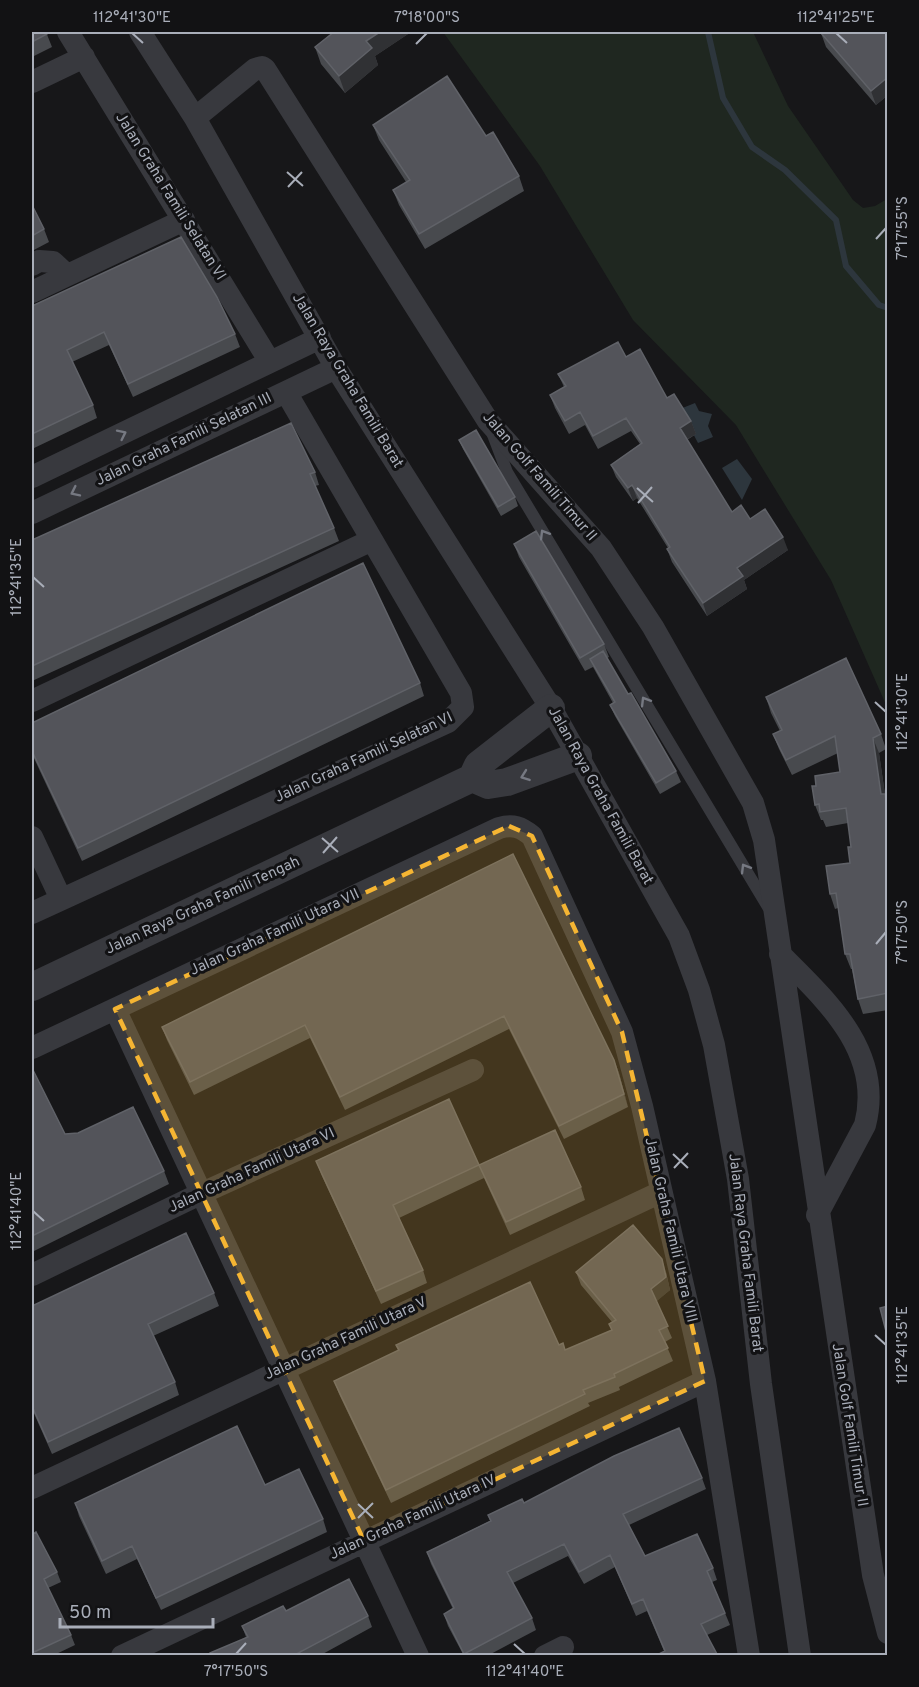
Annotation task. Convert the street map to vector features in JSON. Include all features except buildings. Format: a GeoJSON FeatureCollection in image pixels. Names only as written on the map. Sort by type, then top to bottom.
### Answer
{"type":"FeatureCollection","features":[{"type":"Feature","properties":{"kind":"street","name":"Jalan Graha Famili Selatan VI"},"geometry":{"type":"LineString","coordinates":[[68,32],[270,362]]}},
{"type":"Feature","properties":{"kind":"street","name":"Jalan Raya Graha Famili Barat"},"geometry":{"type":"LineString","coordinates":[[140,32],[195,118],[336,368],[550,708],[679,936],[699,990],[714,1045],[738,1179],[761,1384],[800,1656]]}},
{"type":"Feature","properties":{"kind":"street"},"geometry":{"type":"LineString","coordinates":[[32,81],[84,57]]}},
{"type":"Feature","properties":{"kind":"street","name":"Jalan Golf Famili Timur II"},"geometry":{"type":"LineString","coordinates":[[195,118],[255,69],[262,67],[265,69],[488,421],[601,548],[653,627],[753,803],[764,840],[817,1215],[873,1575],[888,1633]]}},
{"type":"Feature","properties":{"kind":"street"},"geometry":{"type":"LineString","coordinates":[[32,292],[184,220]]}},
{"type":"Feature","properties":{"kind":"street"},"geometry":{"type":"LineString","coordinates":[[32,265],[39,261],[53,262],[67,275]]}},
{"type":"Feature","properties":{"kind":"street"},"geometry":{"type":"LineString","coordinates":[[32,477],[320,338]]}},
{"type":"Feature","properties":{"kind":"street","name":"Jalan Graha Famili Selatan III"},"geometry":{"type":"LineString","coordinates":[[32,513],[336,368]]}},
{"type":"Feature","properties":{"kind":"street","name":"Jalan Graha Famili Selatan VI"},"geometry":{"type":"LineString","coordinates":[[32,913],[448,722],[463,707],[461,693],[285,392]]}},
{"type":"Feature","properties":{"kind":"street"},"geometry":{"type":"LineString","coordinates":[[32,701],[372,540]]}},
{"type":"Feature","properties":{"kind":"street","name":"Jalan Raya Graha Famili Tengah"},"geometry":{"type":"LineString","coordinates":[[32,987],[472,778],[478,765],[550,708]]}},
{"type":"Feature","properties":{"kind":"street"},"geometry":{"type":"LineString","coordinates":[[472,778],[488,785],[507,782],[578,756]]}},
{"type":"Feature","properties":{"kind":"street","name":"Jalan Graha Famili Utara VII"},"geometry":{"type":"LineString","coordinates":[[32,1048],[499,828],[521,827]]}},
{"type":"Feature","properties":{"kind":"street","name":"Jalan Graha Famili Utara VIII"},"geometry":{"type":"LineString","coordinates":[[521,827],[532,836],[622,1032],[705,1381],[749,1656]]}},
{"type":"Feature","properties":{"kind":"street"},"geometry":{"type":"LineString","coordinates":[[32,837],[61,899]]}},
{"type":"Feature","properties":{"kind":"street"},"geometry":{"type":"LineString","coordinates":[[780,954],[841,1017],[858,1049],[869,1089],[869,1110],[865,1125],[817,1215]]}},
{"type":"Feature","properties":{"kind":"street"},"geometry":{"type":"LineString","coordinates":[[115,1008],[418,1656]]}},
{"type":"Feature","properties":{"kind":"street","name":"Jalan Graha Famili Utara VI"},"geometry":{"type":"LineString","coordinates":[[32,1275],[200,1194],[473,1070]]}},
{"type":"Feature","properties":{"kind":"street","name":"Jalan Graha Famili Utara V"},"geometry":{"type":"LineString","coordinates":[[32,1488],[661,1192]]}},
{"type":"Feature","properties":{"kind":"street","name":"Jalan Graha Famili Utara IV"},"geometry":{"type":"LineString","coordinates":[[122,1656],[705,1381]]}},
{"type":"Feature","properties":{"kind":"lane"},"geometry":{"type":"LineString","coordinates":[[488,421],[507,472],[775,918]]}},
{"type":"Feature","properties":{"kind":"highlighted area"},"geometry":{"type":"Polygon","coordinates":[[[509,826],[532,836],[622,1032],[705,1381],[364,1541],[115,1009],[509,826]]]}},
{"type":"Feature","properties":{"kind":"shaded area"},"geometry":{"type":"Polygon","coordinates":[[[443,32],[753,32],[788,106],[853,200],[863,208],[875,206],[887,199],[887,707],[831,580],[736,425],[633,320],[540,166],[443,32]]]}},
{"type":"Feature","properties":{"kind":"shaded area"},"geometry":{"type":"Polygon","coordinates":[[[695,403],[699,411],[712,414],[708,426],[713,437],[698,443],[680,409],[695,403]]]}},
{"type":"Feature","properties":{"kind":"shaded area"},"geometry":{"type":"Polygon","coordinates":[[[737,459],[752,479],[742,500],[722,468],[737,459]]]}},
{"type":"Feature","properties":{"kind":"waterway"},"geometry":{"type":"LineString","coordinates":[[708,32],[723,98],[752,147],[785,170],[836,220],[846,266],[879,305],[888,308]]}}]}
